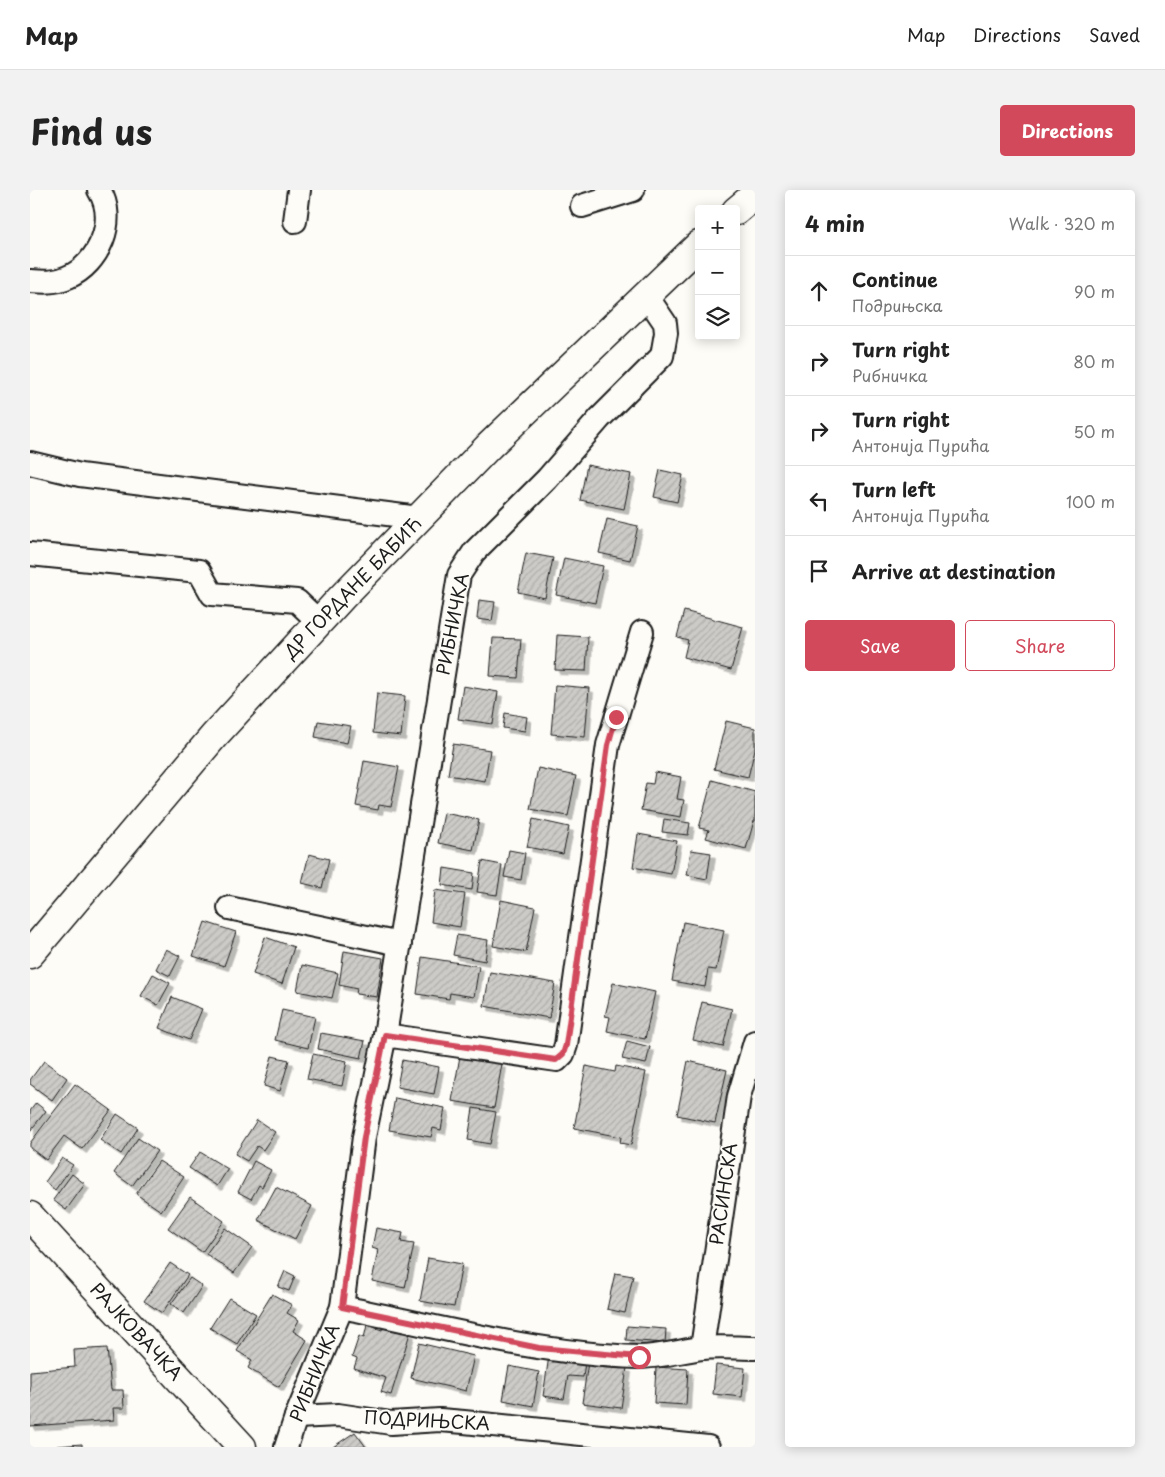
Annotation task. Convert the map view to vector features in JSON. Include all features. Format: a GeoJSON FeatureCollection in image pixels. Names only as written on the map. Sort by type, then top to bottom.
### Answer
{"type":"FeatureCollection","features":[{"type":"Feature","properties":{"kind":"main road"},"geometry":{"type":"LineString","coordinates":[[740,208],[755,195]]}},
{"type":"Feature","properties":{"kind":"main road","name":"ДР ГОРДАНЕ БАБИЋ"},"geometry":{"type":"LineString","coordinates":[[30,954],[214,736],[319,622],[489,446],[695,249]]}},
{"type":"Feature","properties":{"kind":"main road","name":"РАЈКОВАЧКА"},"geometry":{"type":"LineString","coordinates":[[30,1216],[242,1447]]}},
{"type":"Feature","properties":{"kind":"street"},"geometry":{"type":"LineString","coordinates":[[99,190],[106,214]]}},
{"type":"Feature","properties":{"kind":"street"},"geometry":{"type":"LineString","coordinates":[[30,281],[55,281],[68,277],[85,267],[98,250],[105,233],[106,214],[115,190]]}},
{"type":"Feature","properties":{"kind":"street"},"geometry":{"type":"LineString","coordinates":[[295,221],[299,190]]}},
{"type":"Feature","properties":{"kind":"street"},"geometry":{"type":"LineString","coordinates":[[582,206],[633,190]]}},
{"type":"Feature","properties":{"kind":"street","name":"РИБНИЧКА"},"geometry":{"type":"LineString","coordinates":[[286,1447],[296,1417],[342,1307],[364,1137],[385,1035],[459,575],[474,552],[547,479],[600,418],[662,356],[666,333],[665,323],[646,295]]}},
{"type":"Feature","properties":{"kind":"street"},"geometry":{"type":"LineString","coordinates":[[33,468],[420,518]]}},
{"type":"Feature","properties":{"kind":"street"},"geometry":{"type":"LineString","coordinates":[[30,554],[198,571],[212,594],[297,601],[319,622]]}},
{"type":"Feature","properties":{"kind":"street"},"geometry":{"type":"LineString","coordinates":[[385,1035],[556,1060],[563,1054],[566,1045],[608,745],[642,632]]}},
{"type":"Feature","properties":{"kind":"street"},"geometry":{"type":"LineString","coordinates":[[228,908],[400,944]]}},
{"type":"Feature","properties":{"kind":"street","name":"РАСИНСКА"},"geometry":{"type":"LineString","coordinates":[[702,1348],[739,1096],[755,1042]]}},
{"type":"Feature","properties":{"kind":"street"},"geometry":{"type":"LineString","coordinates":[[342,1307],[539,1348],[639,1357],[665,1356],[702,1348],[755,1348]]}},
{"type":"Feature","properties":{"kind":"street","name":"ПОДРИЊСКА"},"geometry":{"type":"LineString","coordinates":[[296,1417],[338,1415],[391,1423],[440,1420],[708,1447]]}},
{"type":"Feature","properties":{"kind":"building"},"geometry":{"type":"Polygon","coordinates":[[[587,465],[631,474],[624,509],[580,500],[587,465]]]}},
{"type":"Feature","properties":{"kind":"building"},"geometry":{"type":"Polygon","coordinates":[[[660,470],[683,475],[677,502],[654,497],[660,470]]]}},
{"type":"Feature","properties":{"kind":"building"},"geometry":{"type":"Polygon","coordinates":[[[607,519],[638,526],[630,560],[599,553],[607,519]]]}},
{"type":"Feature","properties":{"kind":"building"},"geometry":{"type":"Polygon","coordinates":[[[526,553],[553,558],[545,598],[518,592],[526,553]]]}},
{"type":"Feature","properties":{"kind":"building"},"geometry":{"type":"Polygon","coordinates":[[[564,558],[603,566],[595,603],[556,595],[564,558]]]}},
{"type":"Feature","properties":{"kind":"building"},"geometry":{"type":"Polygon","coordinates":[[[479,600],[495,602],[492,621],[477,619],[479,600]]]}},
{"type":"Feature","properties":{"kind":"building"},"geometry":{"type":"Polygon","coordinates":[[[684,611],[743,627],[731,670],[684,657],[688,640],[677,637],[684,611]]]}},
{"type":"Feature","properties":{"kind":"building"},"geometry":{"type":"Polygon","coordinates":[[[557,635],[588,637],[586,671],[555,670],[557,635]]]}},
{"type":"Feature","properties":{"kind":"building"},"geometry":{"type":"Polygon","coordinates":[[[493,638],[521,639],[518,678],[490,676],[493,638]]]}},
{"type":"Feature","properties":{"kind":"building"},"geometry":{"type":"Polygon","coordinates":[[[555,685],[589,688],[585,737],[551,734],[555,685]]]}},
{"type":"Feature","properties":{"kind":"building"},"geometry":{"type":"Polygon","coordinates":[[[463,686],[498,692],[493,724],[458,719],[463,686]]]}},
{"type":"Feature","properties":{"kind":"building"},"geometry":{"type":"Polygon","coordinates":[[[377,693],[405,696],[401,736],[373,733],[377,693]]]}},
{"type":"Feature","properties":{"kind":"building"},"geometry":{"type":"Polygon","coordinates":[[[505,713],[527,717],[525,731],[503,728],[505,713]]]}},
{"type":"Feature","properties":{"kind":"building"},"geometry":{"type":"Polygon","coordinates":[[[318,721],[351,726],[347,743],[315,737],[318,721]]]}},
{"type":"Feature","properties":{"kind":"building"},"geometry":{"type":"Polygon","coordinates":[[[726,721],[755,728],[755,749],[748,777],[714,769],[726,721]]]}},
{"type":"Feature","properties":{"kind":"building"},"geometry":{"type":"Polygon","coordinates":[[[453,744],[490,750],[485,781],[448,775],[453,744]]]}},
{"type":"Feature","properties":{"kind":"building"},"geometry":{"type":"Polygon","coordinates":[[[364,761],[399,767],[391,807],[379,805],[378,810],[356,806],[364,761]]]}},
{"type":"Feature","properties":{"kind":"building"},"geometry":{"type":"Polygon","coordinates":[[[538,768],[576,776],[568,816],[530,809],[538,768]]]}},
{"type":"Feature","properties":{"kind":"building"},"geometry":{"type":"Polygon","coordinates":[[[655,772],[681,777],[677,799],[684,800],[681,817],[641,810],[646,783],[653,784],[655,772]]]}},
{"type":"Feature","properties":{"kind":"building"},"geometry":{"type":"Polygon","coordinates":[[[712,780],[755,792],[755,821],[746,849],[706,838],[709,830],[699,828],[712,780]]]}},
{"type":"Feature","properties":{"kind":"building"},"geometry":{"type":"Polygon","coordinates":[[[444,813],[479,820],[473,850],[438,843],[444,813]]]}},
{"type":"Feature","properties":{"kind":"building"},"geometry":{"type":"Polygon","coordinates":[[[533,819],[569,827],[563,854],[527,847],[533,819]]]}},
{"type":"Feature","properties":{"kind":"building"},"geometry":{"type":"Polygon","coordinates":[[[664,819],[690,823],[688,835],[662,832],[664,819]]]}},
{"type":"Feature","properties":{"kind":"building"},"geometry":{"type":"Polygon","coordinates":[[[638,834],[677,841],[671,874],[633,867],[638,834]]]}},
{"type":"Feature","properties":{"kind":"building"},"geometry":{"type":"Polygon","coordinates":[[[509,850],[525,853],[521,880],[504,877],[509,850]]]}},
{"type":"Feature","properties":{"kind":"building"},"geometry":{"type":"Polygon","coordinates":[[[691,850],[711,853],[707,879],[687,875],[691,850]]]}},
{"type":"Feature","properties":{"kind":"building"},"geometry":{"type":"Polygon","coordinates":[[[309,854],[329,859],[322,888],[302,883],[309,854]]]}},
{"type":"Feature","properties":{"kind":"building"},"geometry":{"type":"Polygon","coordinates":[[[482,861],[502,865],[497,895],[477,892],[482,861]]]}},
{"type":"Feature","properties":{"kind":"building"},"geometry":{"type":"Polygon","coordinates":[[[444,868],[474,873],[472,890],[442,885],[444,868]]]}},
{"type":"Feature","properties":{"kind":"building"},"geometry":{"type":"Polygon","coordinates":[[[435,890],[465,894],[460,927],[431,922],[435,890]]]}},
{"type":"Feature","properties":{"kind":"building"},"geometry":{"type":"Polygon","coordinates":[[[501,900],[535,907],[526,952],[493,946],[501,900]]]}},
{"type":"Feature","properties":{"kind":"building"},"geometry":{"type":"Polygon","coordinates":[[[205,922],[236,932],[224,966],[193,956],[205,922]]]}},
{"type":"Feature","properties":{"kind":"building"},"geometry":{"type":"Polygon","coordinates":[[[683,922],[724,930],[716,970],[708,969],[705,987],[672,981],[683,922]]]}},
{"type":"Feature","properties":{"kind":"building"},"geometry":{"type":"Polygon","coordinates":[[[457,935],[488,940],[485,961],[453,955],[457,935]]]}},
{"type":"Feature","properties":{"kind":"building"},"geometry":{"type":"Polygon","coordinates":[[[265,937],[294,947],[282,984],[253,974],[265,937]]]}},
{"type":"Feature","properties":{"kind":"building"},"geometry":{"type":"Polygon","coordinates":[[[166,949],[180,956],[170,976],[156,969],[166,949]]]}},
{"type":"Feature","properties":{"kind":"building"},"geometry":{"type":"Polygon","coordinates":[[[344,951],[383,958],[377,997],[356,994],[357,989],[339,985],[344,951]]]}},
{"type":"Feature","properties":{"kind":"building"},"geometry":{"type":"Polygon","coordinates":[[[422,957],[479,966],[474,997],[450,993],[449,999],[417,994],[422,957]]]}},
{"type":"Feature","properties":{"kind":"building"},"geometry":{"type":"Polygon","coordinates":[[[302,965],[338,973],[332,998],[297,991],[302,965]]]}},
{"type":"Feature","properties":{"kind":"building"},"geometry":{"type":"Polygon","coordinates":[[[490,972],[555,983],[549,1018],[484,1006],[490,972]]]}},
{"type":"Feature","properties":{"kind":"building"},"geometry":{"type":"Polygon","coordinates":[[[153,974],[170,983],[158,1005],[141,996],[153,974]]]}},
{"type":"Feature","properties":{"kind":"building"},"geometry":{"type":"Polygon","coordinates":[[[613,983],[655,992],[645,1039],[607,1031],[610,1017],[605,1016],[613,983]]]}},
{"type":"Feature","properties":{"kind":"building"},"geometry":{"type":"Polygon","coordinates":[[[172,997],[202,1009],[189,1040],[159,1028],[172,997]]]}},
{"type":"Feature","properties":{"kind":"building"},"geometry":{"type":"Polygon","coordinates":[[[702,1002],[732,1009],[723,1047],[693,1040],[702,1002]]]}},
{"type":"Feature","properties":{"kind":"building"},"geometry":{"type":"Polygon","coordinates":[[[282,1010],[315,1017],[308,1048],[275,1040],[282,1010]]]}},
{"type":"Feature","properties":{"kind":"building"},"geometry":{"type":"Polygon","coordinates":[[[321,1033],[365,1041],[361,1058],[318,1049],[321,1033]]]}},
{"type":"Feature","properties":{"kind":"building"},"geometry":{"type":"Polygon","coordinates":[[[627,1041],[650,1047],[646,1064],[622,1059],[627,1041]]]}},
{"type":"Feature","properties":{"kind":"building"},"geometry":{"type":"Polygon","coordinates":[[[313,1054],[347,1061],[342,1086],[307,1079],[313,1054]]]}},
{"type":"Feature","properties":{"kind":"building"},"geometry":{"type":"Polygon","coordinates":[[[272,1056],[289,1060],[280,1091],[264,1086],[272,1056]]]}},
{"type":"Feature","properties":{"kind":"building"},"geometry":{"type":"Polygon","coordinates":[[[460,1056],[502,1064],[494,1108],[452,1101],[460,1056]]]}},
{"type":"Feature","properties":{"kind":"building"},"geometry":{"type":"Polygon","coordinates":[[[402,1060],[439,1067],[434,1094],[397,1087],[402,1060]]]}},
{"type":"Feature","properties":{"kind":"building"},"geometry":{"type":"Polygon","coordinates":[[[44,1061],[67,1078],[52,1100],[30,1084],[30,1080],[44,1061]]]}},
{"type":"Feature","properties":{"kind":"building"},"geometry":{"type":"Polygon","coordinates":[[[688,1061],[727,1070],[715,1123],[677,1115],[688,1061]]]}},
{"type":"Feature","properties":{"kind":"building"},"geometry":{"type":"Polygon","coordinates":[[[586,1066],[615,1072],[616,1066],[646,1072],[631,1145],[620,1143],[621,1137],[574,1128],[586,1066]]]}},
{"type":"Feature","properties":{"kind":"building"},"geometry":{"type":"Polygon","coordinates":[[[75,1084],[111,1110],[82,1149],[64,1136],[46,1160],[30,1148],[30,1143],[75,1084]]]}},
{"type":"Feature","properties":{"kind":"building"},"geometry":{"type":"Polygon","coordinates":[[[395,1098],[445,1108],[441,1130],[433,1128],[431,1137],[389,1130],[395,1098]]]}},
{"type":"Feature","properties":{"kind":"building"},"geometry":{"type":"Polygon","coordinates":[[[36,1103],[46,1111],[30,1131],[30,1111],[36,1103]]]}},
{"type":"Feature","properties":{"kind":"building"},"geometry":{"type":"Polygon","coordinates":[[[473,1108],[496,1112],[490,1144],[468,1140],[473,1108]]]}},
{"type":"Feature","properties":{"kind":"building"},"geometry":{"type":"Polygon","coordinates":[[[117,1114],[138,1128],[121,1154],[100,1140],[117,1114]]]}},
{"type":"Feature","properties":{"kind":"building"},"geometry":{"type":"Polygon","coordinates":[[[257,1120],[275,1132],[263,1150],[257,1146],[247,1161],[235,1154],[257,1120]]]}},
{"type":"Feature","properties":{"kind":"building"},"geometry":{"type":"Polygon","coordinates":[[[138,1138],[157,1151],[132,1186],[114,1173],[138,1138]]]}},
{"type":"Feature","properties":{"kind":"building"},"geometry":{"type":"Polygon","coordinates":[[[200,1152],[228,1169],[217,1186],[189,1168],[200,1152]]]}},
{"type":"Feature","properties":{"kind":"building"},"geometry":{"type":"Polygon","coordinates":[[[62,1158],[73,1165],[55,1190],[45,1182],[62,1158]]]}},
{"type":"Feature","properties":{"kind":"building"},"geometry":{"type":"Polygon","coordinates":[[[159,1161],[184,1177],[161,1211],[136,1194],[159,1161]]]}},
{"type":"Feature","properties":{"kind":"building"},"geometry":{"type":"Polygon","coordinates":[[[254,1161],[271,1170],[262,1187],[259,1185],[251,1199],[238,1192],[254,1161]]]}},
{"type":"Feature","properties":{"kind":"building"},"geometry":{"type":"Polygon","coordinates":[[[72,1174],[85,1184],[66,1210],[53,1200],[72,1174]]]}},
{"type":"Feature","properties":{"kind":"building"},"geometry":{"type":"Polygon","coordinates":[[[276,1187],[312,1206],[295,1239],[258,1220],[276,1187]]]}},
{"type":"Feature","properties":{"kind":"building"},"geometry":{"type":"Polygon","coordinates":[[[190,1197],[224,1221],[202,1252],[168,1228],[190,1197]]]}},
{"type":"Feature","properties":{"kind":"building"},"geometry":{"type":"Polygon","coordinates":[[[225,1228],[252,1247],[234,1273],[206,1254],[225,1228]]]}},
{"type":"Feature","properties":{"kind":"building"},"geometry":{"type":"Polygon","coordinates":[[[376,1228],[403,1233],[401,1242],[414,1244],[405,1288],[372,1281],[378,1250],[372,1248],[376,1228]]]}},
{"type":"Feature","properties":{"kind":"building"},"geometry":{"type":"Polygon","coordinates":[[[428,1258],[462,1264],[454,1307],[420,1301],[428,1258]]]}},
{"type":"Feature","properties":{"kind":"building"},"geometry":{"type":"Polygon","coordinates":[[[170,1263],[188,1275],[162,1313],[144,1301],[170,1263]]]}},
{"type":"Feature","properties":{"kind":"building"},"geometry":{"type":"Polygon","coordinates":[[[285,1271],[295,1276],[289,1291],[278,1287],[285,1271]]]}},
{"type":"Feature","properties":{"kind":"building"},"geometry":{"type":"Polygon","coordinates":[[[615,1273],[633,1276],[625,1313],[607,1309],[615,1273]]]}},
{"type":"Feature","properties":{"kind":"building"},"geometry":{"type":"Polygon","coordinates":[[[190,1278],[202,1286],[184,1313],[171,1304],[190,1278]]]}},
{"type":"Feature","properties":{"kind":"building"},"geometry":{"type":"Polygon","coordinates":[[[272,1294],[292,1305],[287,1313],[299,1320],[293,1331],[307,1340],[279,1387],[248,1368],[252,1360],[237,1351],[272,1294]]]}},
{"type":"Feature","properties":{"kind":"building"},"geometry":{"type":"Polygon","coordinates":[[[229,1298],[256,1314],[237,1344],[210,1328],[229,1298]]]}},
{"type":"Feature","properties":{"kind":"building"},"geometry":{"type":"Polygon","coordinates":[[[367,1325],[382,1330],[383,1325],[410,1333],[391,1395],[381,1392],[386,1378],[354,1368],[357,1359],[352,1357],[359,1336],[364,1338],[367,1325]]]}},
{"type":"Feature","properties":{"kind":"building"},"geometry":{"type":"Polygon","coordinates":[[[627,1326],[666,1329],[665,1343],[626,1340],[627,1326]]]}},
{"type":"Feature","properties":{"kind":"building"},"geometry":{"type":"Polygon","coordinates":[[[419,1343],[474,1356],[466,1391],[411,1378],[419,1343]]]}},
{"type":"Feature","properties":{"kind":"building"},"geometry":{"type":"Polygon","coordinates":[[[107,1348],[111,1390],[123,1390],[124,1408],[113,1408],[114,1420],[30,1426],[30,1371],[75,1367],[74,1350],[107,1348]]]}},
{"type":"Feature","properties":{"kind":"building"},"geometry":{"type":"Polygon","coordinates":[[[549,1356],[585,1362],[583,1377],[568,1376],[564,1399],[543,1396],[549,1356]]]}},
{"type":"Feature","properties":{"kind":"building"},"geometry":{"type":"Polygon","coordinates":[[[588,1362],[627,1368],[621,1408],[582,1403],[588,1362]]]}},
{"type":"Feature","properties":{"kind":"building"},"geometry":{"type":"Polygon","coordinates":[[[716,1365],[745,1368],[742,1397],[713,1394],[716,1365]]]}},
{"type":"Feature","properties":{"kind":"building"},"geometry":{"type":"Polygon","coordinates":[[[509,1366],[539,1372],[533,1406],[503,1400],[509,1366]]]}},
{"type":"Feature","properties":{"kind":"building"},"geometry":{"type":"Polygon","coordinates":[[[656,1367],[688,1369],[686,1405],[654,1403],[656,1367]]]}},
{"type":"Feature","properties":{"kind":"building"},"geometry":{"type":"Polygon","coordinates":[[[355,1432],[366,1447],[333,1447],[355,1432]]]}},
{"type":"Feature","properties":{"kind":"building"},"geometry":{"type":"Polygon","coordinates":[[[82,1444],[82,1447],[57,1447],[57,1446],[82,1444]]]}},
{"type":"Feature","properties":{"kind":"route"},"geometry":{"type":"LineString","coordinates":[[616,717],[608,745],[566,1045],[563,1054],[556,1060],[385,1035],[364,1137],[342,1307],[539,1348],[639,1357]]}}]}
